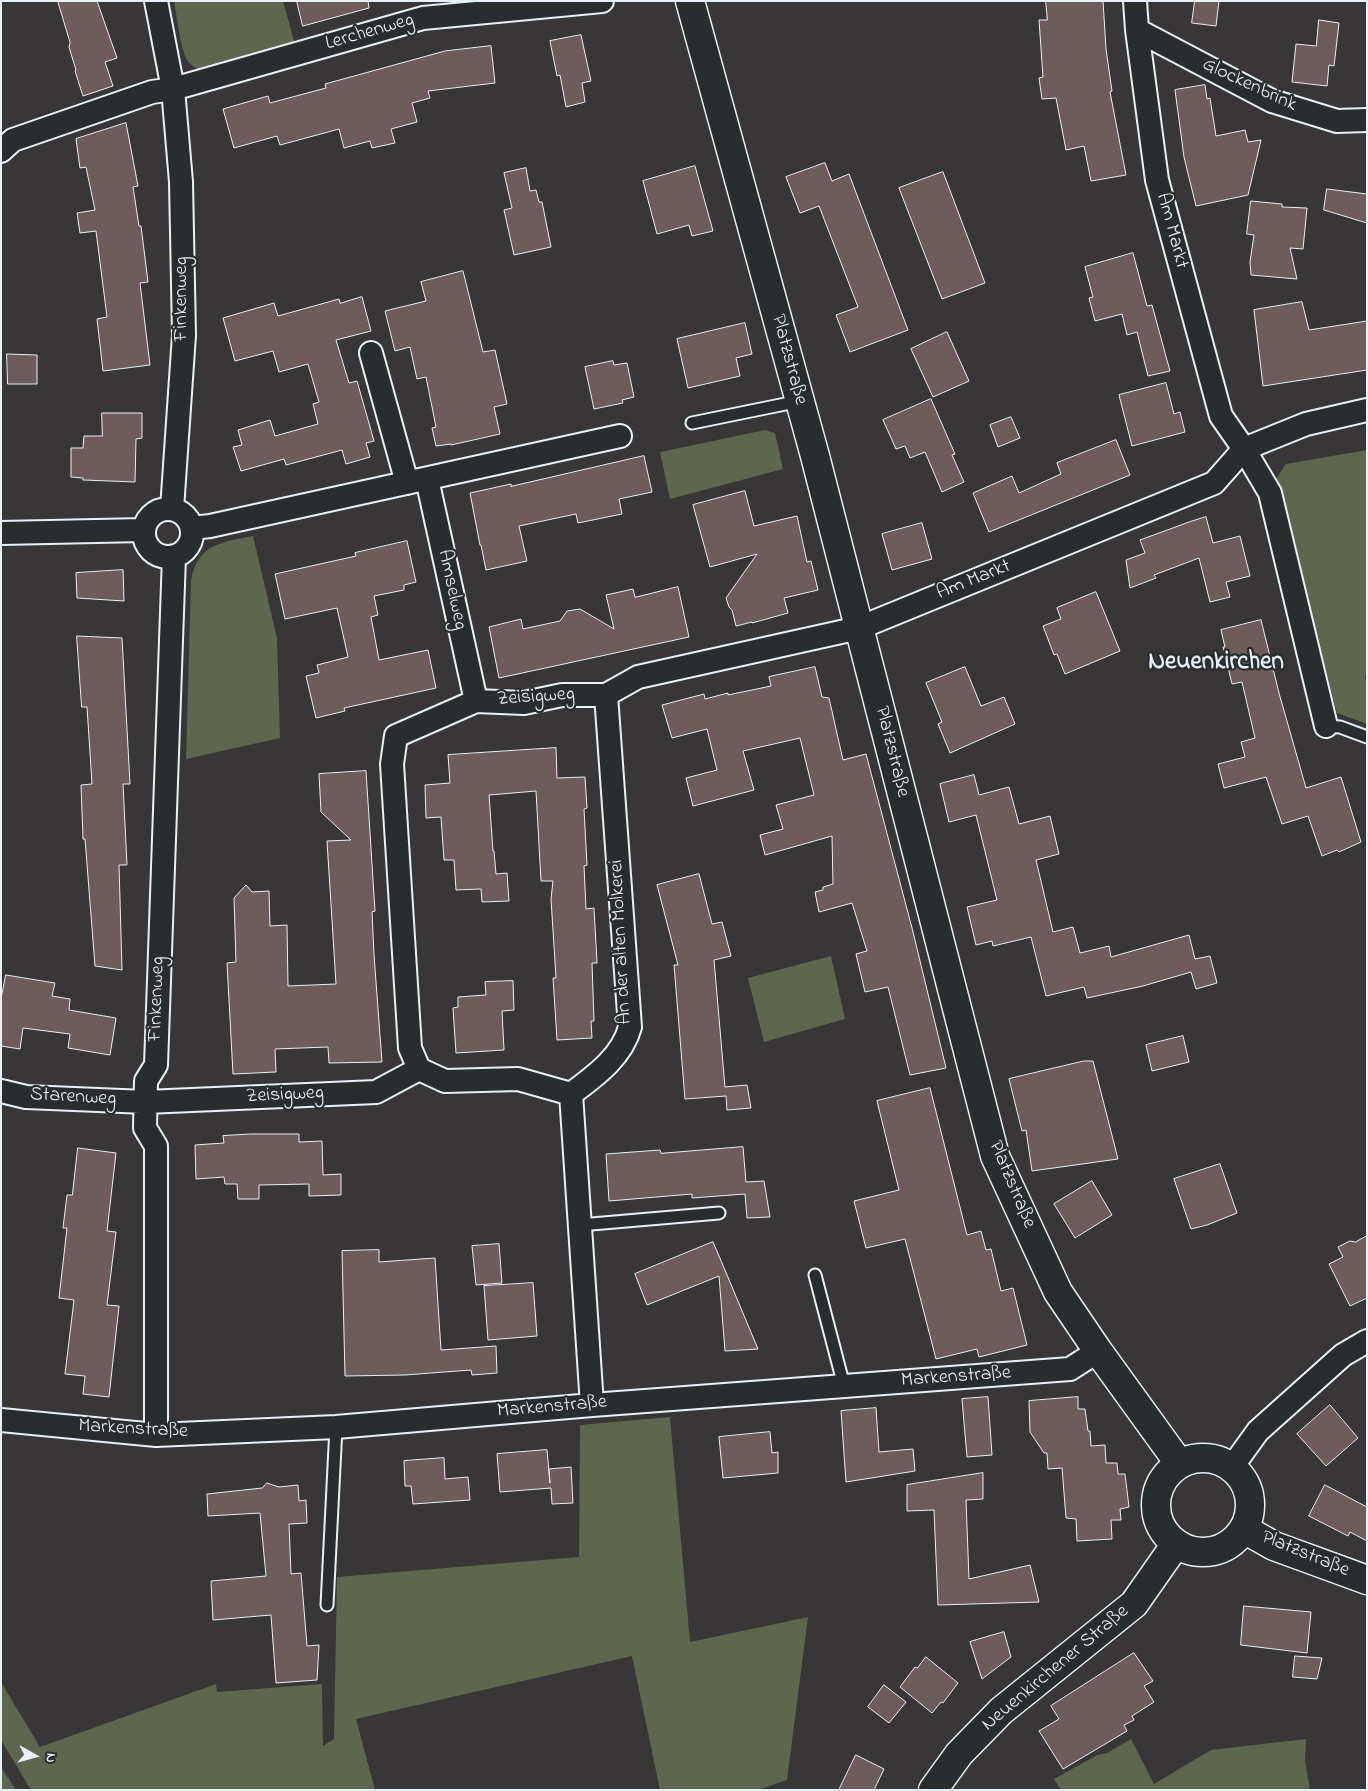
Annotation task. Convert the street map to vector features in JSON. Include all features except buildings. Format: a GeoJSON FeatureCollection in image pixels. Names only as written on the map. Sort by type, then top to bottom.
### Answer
{"type":"FeatureCollection","features":[{"type":"Feature","properties":{"kind":"street","name":"Finkenweg"},"geometry":{"type":"LineString","coordinates":[[156,1],[173,89],[181,182],[184,335],[172,509]]}},
{"type":"Feature","properties":{"kind":"street","name":"Lerchenweg"},"geometry":{"type":"LineString","coordinates":[[173,89],[423,18],[602,1]]}},
{"type":"Feature","properties":{"kind":"street","name":"Platzstraße"},"geometry":{"type":"LineString","coordinates":[[690,1],[800,401],[995,1156],[1058,1292],[1179,1464]]}},
{"type":"Feature","properties":{"kind":"street","name":"Am Markt"},"geometry":{"type":"LineString","coordinates":[[1135,1],[1137,30],[1157,180],[1221,416],[1270,494],[1326,726]]}},
{"type":"Feature","properties":{"kind":"street","name":"Glockenbrink"},"geometry":{"type":"LineString","coordinates":[[1137,30],[1272,101],[1337,122],[1367,120]]}},
{"type":"Feature","properties":{"kind":"street"},"geometry":{"type":"LineString","coordinates":[[1,151],[13,140],[152,92],[173,89]]}},
{"type":"Feature","properties":{"kind":"street","name":"Amselweg"},"geometry":{"type":"LineString","coordinates":[[371,353],[417,481],[476,701]]}},
{"type":"Feature","properties":{"kind":"street","name":"Am Markt"},"geometry":{"type":"LineString","coordinates":[[859,628],[1214,484],[1244,450],[1306,424],[1367,410]]}},
{"type":"Feature","properties":{"kind":"street"},"geometry":{"type":"LineString","coordinates":[[192,528],[210,526],[620,436]]}},
{"type":"Feature","properties":{"kind":"street"},"geometry":{"type":"LineString","coordinates":[[172,509],[184,515],[192,528],[192,539],[185,550],[174,556],[159,555],[148,545],[144,530],[149,518],[159,510],[172,509]]}},
{"type":"Feature","properties":{"kind":"street"},"geometry":{"type":"LineString","coordinates":[[1,532],[144,530]]}},
{"type":"Feature","properties":{"kind":"street","name":"Finkenweg"},"geometry":{"type":"LineString","coordinates":[[156,1435],[156,1146],[145,1128],[146,1081],[156,1065],[174,556]]}},
{"type":"Feature","properties":{"kind":"street","name":"Zeisigweg"},"geometry":{"type":"LineString","coordinates":[[146,1102],[376,1092],[419,1069],[410,1048],[392,764],[396,736],[476,701],[524,703],[562,695],[606,695],[638,677],[859,628]]}},
{"type":"Feature","properties":{"kind":"street","name":"An der alten Molkerei"},"geometry":{"type":"LineString","coordinates":[[571,1094],[600,1073],[626,1041],[630,1027],[606,695]]}},
{"type":"Feature","properties":{"kind":"street"},"geometry":{"type":"LineString","coordinates":[[419,1069],[445,1081],[518,1080],[571,1094],[592,1405]]}},
{"type":"Feature","properties":{"kind":"street","name":"Starenweg"},"geometry":{"type":"LineString","coordinates":[[1,1092],[26,1096],[146,1102]]}},
{"type":"Feature","properties":{"kind":"street"},"geometry":{"type":"LineString","coordinates":[[1232,1467],[1258,1431],[1343,1355],[1367,1341]]}},
{"type":"Feature","properties":{"kind":"street","name":"Markenstraße"},"geometry":{"type":"LineString","coordinates":[[1,1420],[156,1435],[336,1427],[592,1405],[1070,1369],[1098,1351]]}},
{"type":"Feature","properties":{"kind":"street"},"geometry":{"type":"LineString","coordinates":[[1206,1457],[1220,1460],[1232,1467],[1242,1477],[1248,1489],[1251,1503],[1250,1516],[1244,1529],[1234,1541],[1221,1549],[1206,1553],[1190,1551],[1176,1544],[1165,1533],[1158,1519],[1156,1503],[1159,1487],[1167,1474],[1179,1464],[1192,1458],[1206,1457]]}},
{"type":"Feature","properties":{"kind":"street","name":"Platzstraße"},"geometry":{"type":"LineString","coordinates":[[1244,1529],[1274,1546],[1367,1580]]}},
{"type":"Feature","properties":{"kind":"street","name":"Neuenkirchener Straße"},"geometry":{"type":"LineString","coordinates":[[933,1790],[959,1754],[1001,1711],[1134,1604],[1176,1544]]}},
{"type":"Feature","properties":{"kind":"lane"},"geometry":{"type":"LineString","coordinates":[[692,423],[800,401]]}},
{"type":"Feature","properties":{"kind":"lane"},"geometry":{"type":"LineString","coordinates":[[1326,726],[1340,727],[1367,737]]}},
{"type":"Feature","properties":{"kind":"lane"},"geometry":{"type":"LineString","coordinates":[[580,1225],[719,1213]]}},
{"type":"Feature","properties":{"kind":"lane"},"geometry":{"type":"LineString","coordinates":[[815,1275],[844,1386]]}},
{"type":"Feature","properties":{"kind":"lane"},"geometry":{"type":"LineString","coordinates":[[328,1605],[336,1427]]}},
{"type":"Feature","properties":{"kind":"green space"},"geometry":{"type":"Polygon","coordinates":[[[174,1],[283,1],[296,48],[203,71],[190,64],[187,60],[181,40],[174,1]]]}},
{"type":"Feature","properties":{"kind":"green space"},"geometry":{"type":"Polygon","coordinates":[[[765,430],[775,433],[783,469],[670,499],[660,452],[765,430]]]}},
{"type":"Feature","properties":{"kind":"green space"},"geometry":{"type":"Polygon","coordinates":[[[1367,450],[1367,675],[1365,676],[1367,684],[1367,724],[1337,713],[1276,479],[1286,464],[1367,450]]]}},
{"type":"Feature","properties":{"kind":"green space"},"geometry":{"type":"Polygon","coordinates":[[[253,536],[277,638],[280,738],[186,759],[191,580],[194,568],[199,559],[213,547],[231,540],[253,536]]]}},
{"type":"Feature","properties":{"kind":"green space"},"geometry":{"type":"Polygon","coordinates":[[[831,956],[845,1019],[764,1042],[748,978],[831,956]]]}},
{"type":"Feature","properties":{"kind":"green space"},"geometry":{"type":"Polygon","coordinates":[[[670,1417],[690,1642],[808,1617],[787,1780],[758,1790],[660,1790],[632,1656],[356,1719],[375,1790],[31,1790],[1,1740],[1,1682],[40,1747],[216,1684],[217,1692],[322,1684],[323,1746],[334,1739],[337,1577],[579,1557],[580,1425],[670,1417]]]}},
{"type":"Feature","properties":{"kind":"green space"},"geometry":{"type":"Polygon","coordinates":[[[1131,1739],[1154,1784],[1211,1750],[1306,1739],[1305,1761],[1310,1790],[1061,1790],[1054,1779],[1131,1739]]]}},
{"type":"Feature","properties":{"kind":"green space"},"geometry":{"type":"Polygon","coordinates":[[[1,1767],[16,1790],[1,1790],[1,1767]]]}},
{"type":"Feature","properties":{"kind":"district","name":"Neuenkirchen"},"geometry":{"type":"Point","coordinates":[1216,664]}}]}
